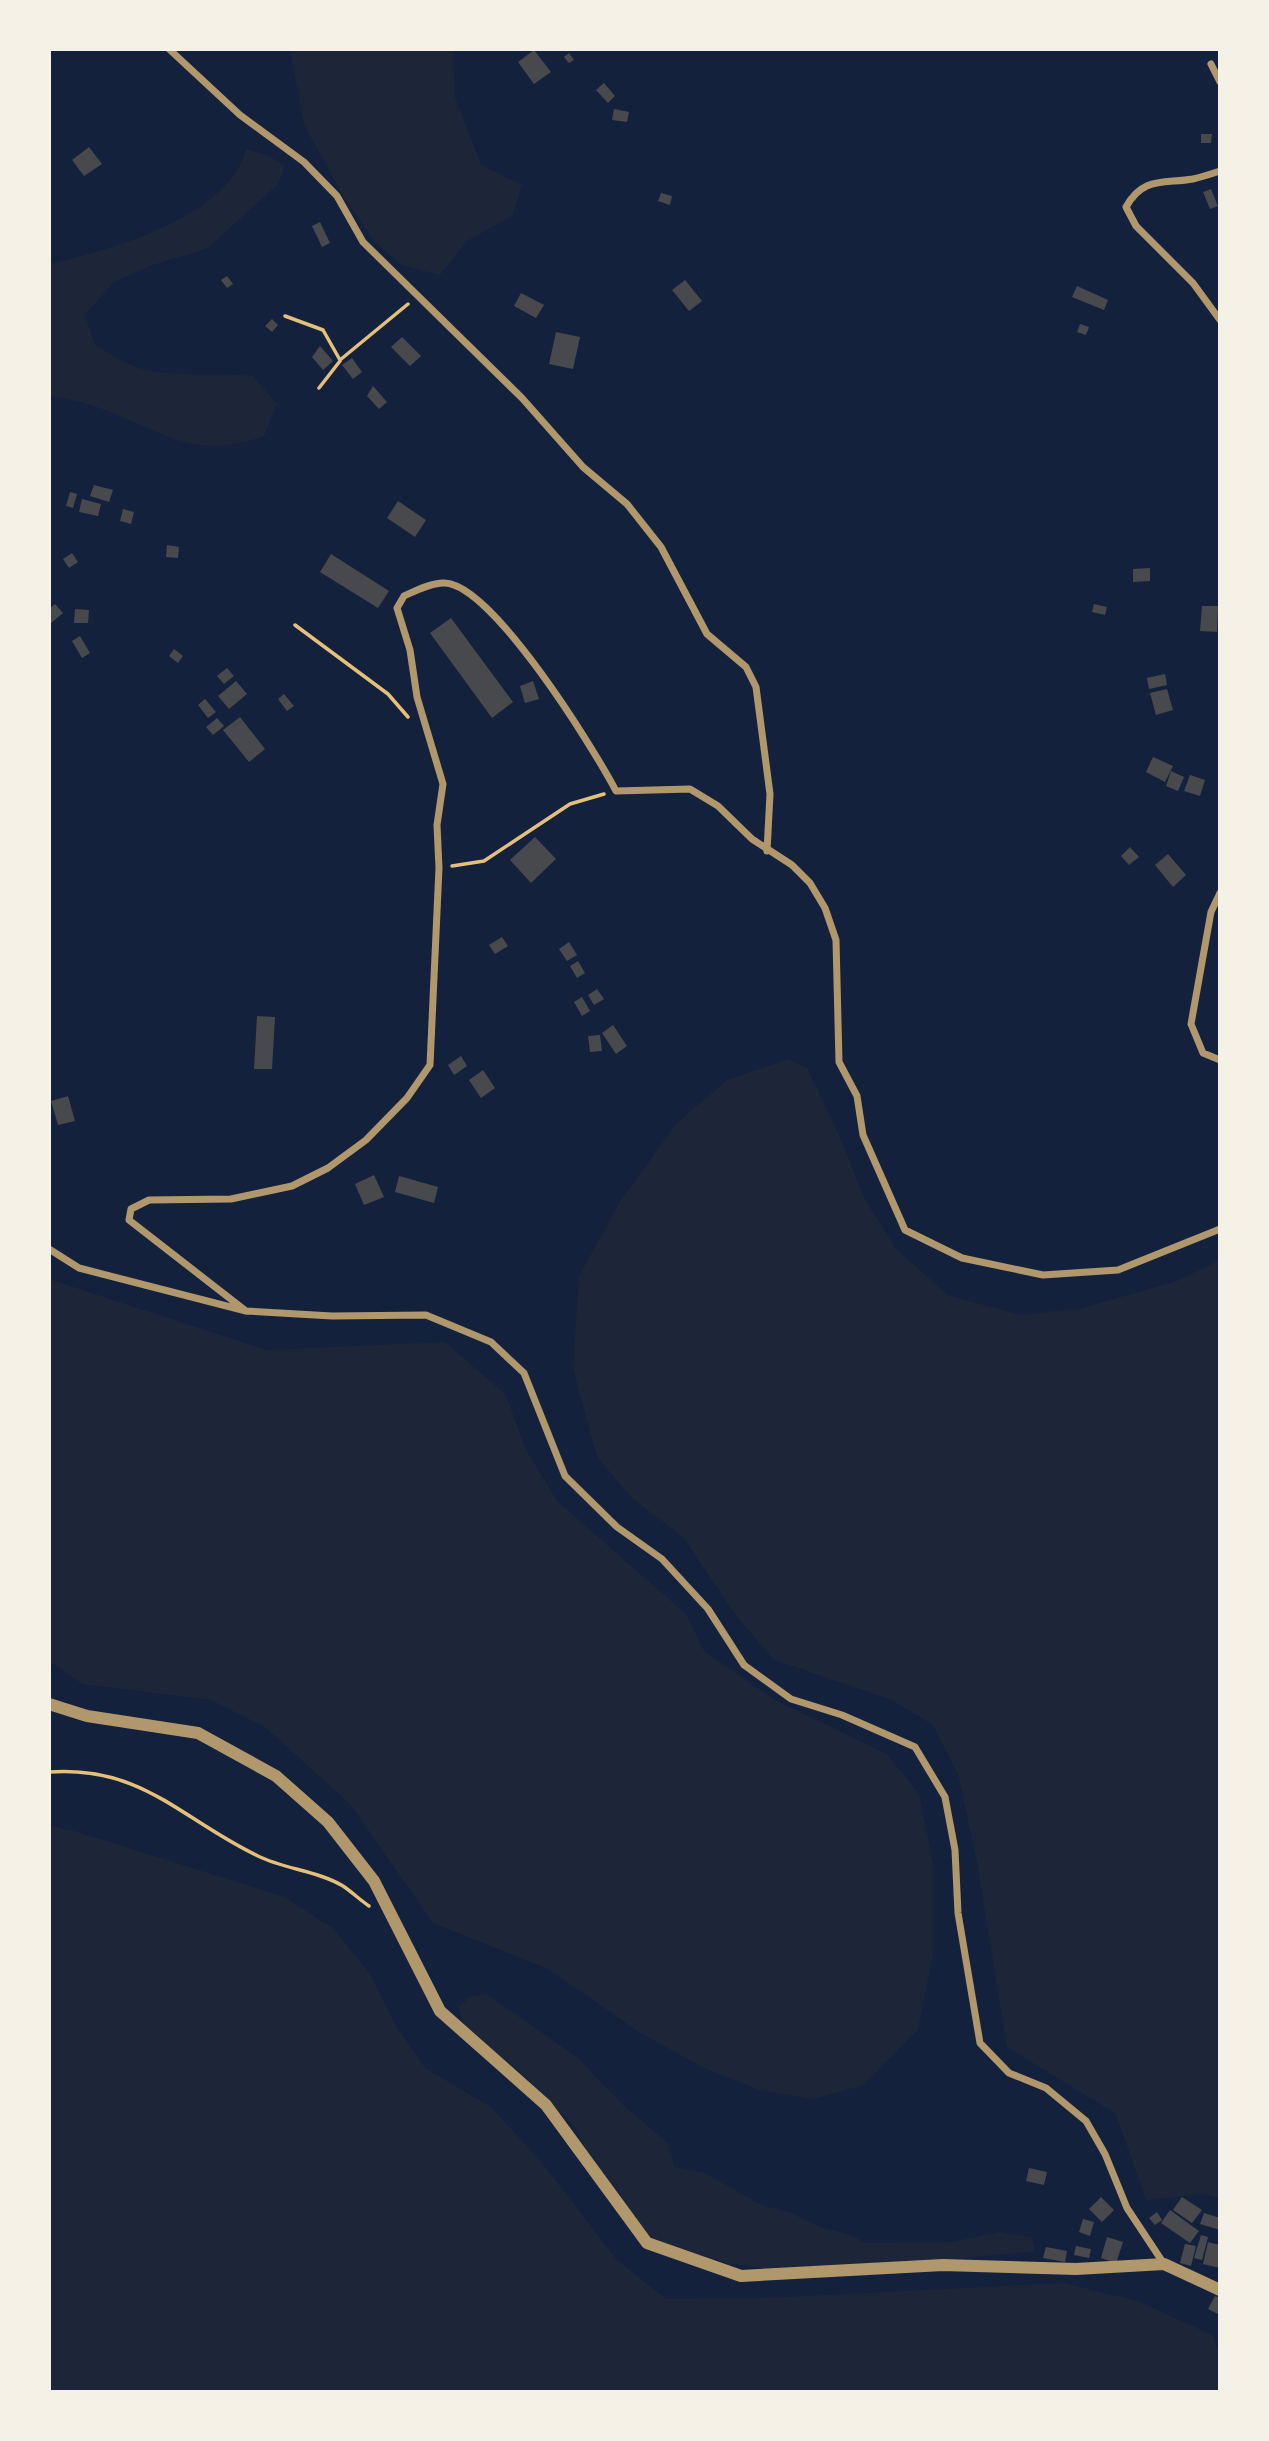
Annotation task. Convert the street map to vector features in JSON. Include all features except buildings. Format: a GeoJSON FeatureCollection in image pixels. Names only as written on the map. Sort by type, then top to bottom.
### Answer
{"type":"FeatureCollection","features":[{"type":"Feature","properties":{"kind":"street"},"geometry":{"type":"LineString","coordinates":[[169,49],[240,115],[304,162],[337,196],[363,242],[522,398],[583,467],[627,504],[661,547],[707,634],[746,667],[756,687],[764,729],[770,794],[767,851]]}},
{"type":"Feature","properties":{"kind":"street"},"geometry":{"type":"LineString","coordinates":[[1211,64],[1220,82]]}},
{"type":"Feature","properties":{"kind":"street"},"geometry":{"type":"LineString","coordinates":[[1220,171],[1192,179],[1161,180],[1133,193],[1126,207],[1136,226],[1193,283],[1220,320]]}},
{"type":"Feature","properties":{"kind":"street"},"geometry":{"type":"LineString","coordinates":[[246,1311],[130,1220],[131,1209],[149,1200],[231,1199],[292,1186],[328,1168],[366,1140],[407,1098],[430,1065],[439,868],[437,825],[443,785],[417,697],[410,650],[397,608],[404,596],[445,583],[464,590],[505,628],[548,680],[590,742],[617,791],[690,789],[718,806],[767,851],[792,866],[810,883],[825,908],[836,940],[839,1062],[857,1096],[863,1135],[905,1230],[962,1258],[1043,1275],[1118,1270],[1220,1228]]}},
{"type":"Feature","properties":{"kind":"street"},"geometry":{"type":"LineString","coordinates":[[1220,893],[1211,912],[1191,1024],[1203,1053],[1220,1060]]}},
{"type":"Feature","properties":{"kind":"street"},"geometry":{"type":"LineString","coordinates":[[49,1249],[79,1268],[246,1311],[332,1316],[426,1315],[491,1342],[524,1373],[565,1476],[617,1527],[662,1559],[708,1609],[744,1665],[791,1699],[842,1715],[915,1747],[945,1797],[955,1850],[958,1913],[980,2043],[1009,2073],[1046,2088],[1086,2121],[1105,2154],[1126,2208],[1164,2264]]}},
{"type":"Feature","properties":{"kind":"street"},"geometry":{"type":"LineString","coordinates":[[49,1704],[87,1716],[198,1733],[276,1776],[328,1822],[374,1881],[440,2011],[546,2105],[647,2243],[741,2276],[943,2265],[1076,2269],[1164,2264],[1220,2290]]}},
{"type":"Feature","properties":{"kind":"path"},"geometry":{"type":"LineString","coordinates":[[285,316],[323,330],[340,360],[418,295]]}},
{"type":"Feature","properties":{"kind":"path"},"geometry":{"type":"LineString","coordinates":[[319,388],[340,361]]}},
{"type":"Feature","properties":{"kind":"path"},"geometry":{"type":"LineString","coordinates":[[295,625],[388,694],[409,719]]}},
{"type":"Feature","properties":{"kind":"path"},"geometry":{"type":"LineString","coordinates":[[439,868],[484,861],[570,804],[617,791]]}},
{"type":"Feature","properties":{"kind":"path"},"geometry":{"type":"LineString","coordinates":[[49,1772],[74,1770],[117,1777],[173,1803],[258,1856],[342,1886],[371,1909]]}},
{"type":"Feature","properties":{"kind":"shaded area"},"geometry":{"type":"Polygon","coordinates":[[[290,49],[453,49],[455,97],[481,165],[522,185],[512,216],[467,241],[440,275],[402,265],[375,242],[345,199],[304,125],[290,49]]]}},
{"type":"Feature","properties":{"kind":"shaded area"},"geometry":{"type":"Polygon","coordinates":[[[246,149],[269,156],[285,166],[277,185],[208,248],[153,265],[114,282],[85,315],[95,345],[128,364],[173,374],[253,376],[277,404],[264,436],[213,446],[192,443],[172,438],[87,404],[49,396],[49,264],[133,240],[192,212],[217,194],[235,173],[246,149]]]}},
{"type":"Feature","properties":{"kind":"shaded area"},"geometry":{"type":"Polygon","coordinates":[[[788,1059],[807,1068],[838,1133],[864,1198],[896,1249],[949,1296],[1022,1315],[1082,1308],[1177,1281],[1220,1260],[1220,2199],[1203,2194],[1146,2200],[1116,2114],[1007,2047],[977,1862],[958,1774],[933,1725],[890,1699],[774,1660],[734,1613],[683,1537],[632,1498],[597,1457],[573,1368],[579,1276],[621,1200],[677,1123],[727,1080],[788,1059]]]}},
{"type":"Feature","properties":{"kind":"shaded area"},"geometry":{"type":"Polygon","coordinates":[[[49,1279],[266,1350],[445,1342],[506,1395],[525,1448],[557,1501],[686,1614],[704,1651],[775,1700],[887,1754],[919,1794],[933,1863],[933,1955],[918,2029],[864,2085],[813,2099],[757,2089],[700,2066],[639,2032],[548,1969],[433,1923],[350,1804],[265,1727],[211,1700],[83,1684],[49,1661],[49,1279]]]}},
{"type":"Feature","properties":{"kind":"shaded area"},"geometry":{"type":"Polygon","coordinates":[[[49,1826],[74,1831],[285,1897],[334,1929],[370,1974],[396,2026],[425,2068],[491,2107],[539,2159],[617,2260],[666,2299],[764,2298],[1063,2283],[1138,2301],[1212,2335],[1220,2354],[1220,2392],[49,2392],[49,1826]]]}},
{"type":"Feature","properties":{"kind":"shaded area"},"geometry":{"type":"Polygon","coordinates":[[[486,1994],[577,2057],[622,2104],[669,2144],[674,2167],[705,2173],[761,2205],[791,2213],[820,2227],[851,2235],[865,2243],[952,2242],[999,2232],[1032,2237],[1035,2251],[894,2265],[861,2263],[837,2268],[770,2269],[725,2263],[654,2242],[632,2218],[621,2196],[588,2153],[573,2124],[520,2071],[484,2044],[462,2022],[459,2007],[470,1997],[486,1994]]]}}]}
